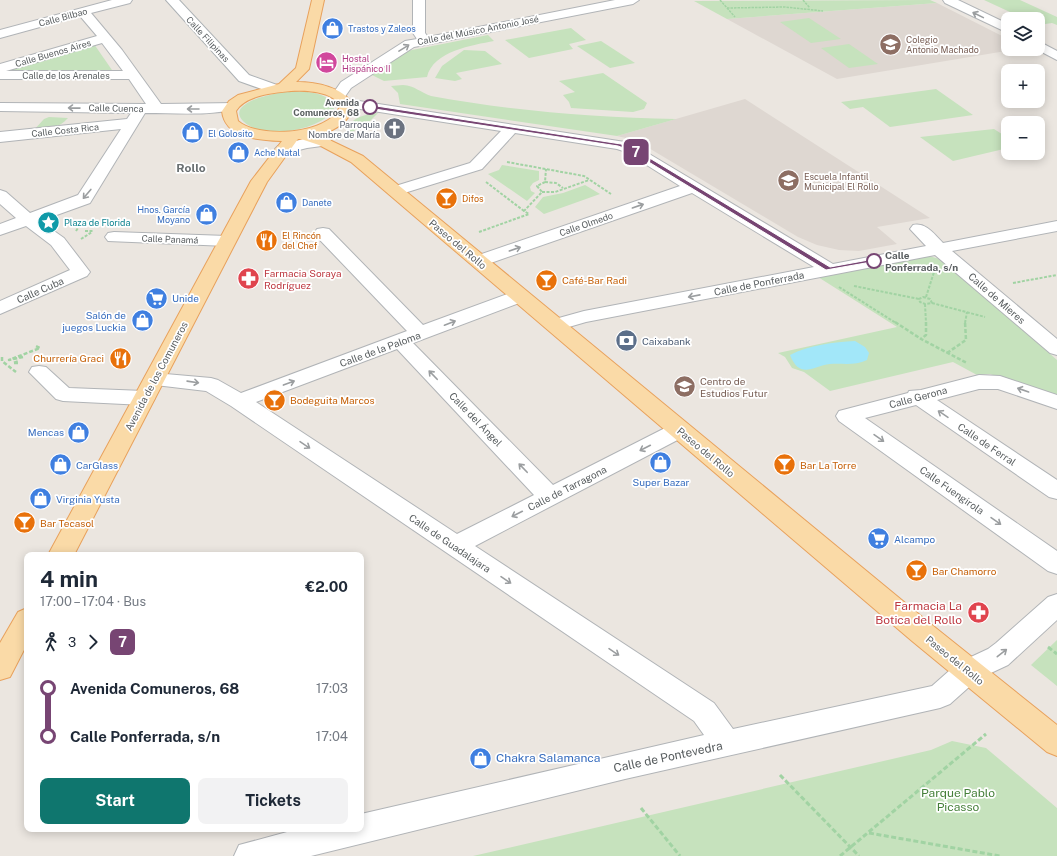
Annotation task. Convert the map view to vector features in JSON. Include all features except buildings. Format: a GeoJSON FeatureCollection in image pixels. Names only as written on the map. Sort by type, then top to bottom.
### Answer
{"type":"FeatureCollection","features":[{"type":"Feature","properties":{"kind":"main road"},"geometry":{"type":"LineString","coordinates":[[278,87],[312,87],[327,90],[342,99],[346,110],[334,123],[320,129],[298,134],[262,135],[247,132],[236,127],[230,121],[228,114],[232,106],[245,97],[278,87],[294,79],[302,69],[318,0]]}},
{"type":"Feature","properties":{"kind":"main road"},"geometry":{"type":"LineString","coordinates":[[302,69],[305,78],[312,87]]}},
{"type":"Feature","properties":{"kind":"main road","name":"Paseo del Rollo"},"geometry":{"type":"LineString","coordinates":[[334,123],[338,133],[357,160]]}},
{"type":"Feature","properties":{"kind":"main road","name":"Paseo del Rollo"},"geometry":{"type":"LineString","coordinates":[[298,134],[324,142],[357,160],[968,671],[1057,743]]}},
{"type":"Feature","properties":{"kind":"main road","name":"Avenida de los Comuneros"},"geometry":{"type":"LineString","coordinates":[[63,552],[262,175],[282,149],[298,134]]}},
{"type":"Feature","properties":{"kind":"main road","name":"Avenida de los Comuneros"},"geometry":{"type":"LineString","coordinates":[[262,135],[266,144],[262,175]]}},
{"type":"Feature","properties":{"kind":"main road"},"geometry":{"type":"LineString","coordinates":[[0,669],[24,625]]}},
{"type":"Feature","properties":{"kind":"street","name":"Calle Bilbao"},"geometry":{"type":"LineString","coordinates":[[6,32],[126,0]]}},
{"type":"Feature","properties":{"kind":"street","name":"Calle Filipinas"},"geometry":{"type":"LineString","coordinates":[[172,0],[195,23],[244,78],[278,87]]}},
{"type":"Feature","properties":{"kind":"street"},"geometry":{"type":"LineString","coordinates":[[419,0],[419,33],[424,40]]}},
{"type":"Feature","properties":{"kind":"street","name":"Calle del Músico Antonio José"},"geometry":{"type":"LineString","coordinates":[[342,99],[346,85],[410,44],[424,40],[633,0]]}},
{"type":"Feature","properties":{"kind":"street"},"geometry":{"type":"LineString","coordinates":[[948,0],[1001,26]]}},
{"type":"Feature","properties":{"kind":"street"},"geometry":{"type":"LineString","coordinates":[[563,1],[564,6],[571,12]]}},
{"type":"Feature","properties":{"kind":"street"},"geometry":{"type":"LineString","coordinates":[[82,12],[105,38],[156,108]]}},
{"type":"Feature","properties":{"kind":"street"},"geometry":{"type":"LineString","coordinates":[[0,22],[6,32]]}},
{"type":"Feature","properties":{"kind":"street"},"geometry":{"type":"LineString","coordinates":[[1045,38],[1051,37]]}},
{"type":"Feature","properties":{"kind":"street","name":"Calle Buenos Aires"},"geometry":{"type":"LineString","coordinates":[[0,68],[105,38]]}},
{"type":"Feature","properties":{"kind":"street"},"geometry":{"type":"LineString","coordinates":[[1045,49],[1057,56]]}},
{"type":"Feature","properties":{"kind":"street","name":"Calle de los Arenales"},"geometry":{"type":"LineString","coordinates":[[0,75],[133,75]]}},
{"type":"Feature","properties":{"kind":"street"},"geometry":{"type":"LineString","coordinates":[[106,108],[133,75]]}},
{"type":"Feature","properties":{"kind":"street"},"geometry":{"type":"LineString","coordinates":[[244,78],[245,97]]}},
{"type":"Feature","properties":{"kind":"street"},"geometry":{"type":"LineString","coordinates":[[342,99],[620,145],[631,149],[693,187],[832,276]]}},
{"type":"Feature","properties":{"kind":"street","name":"Calle Cuenca"},"geometry":{"type":"LineString","coordinates":[[0,107],[208,109],[232,106]]}},
{"type":"Feature","properties":{"kind":"street"},"geometry":{"type":"LineString","coordinates":[[0,230],[84,199],[140,108]]}},
{"type":"Feature","properties":{"kind":"street","name":"Calle Costa Rica"},"geometry":{"type":"LineString","coordinates":[[0,137],[131,123]]}},
{"type":"Feature","properties":{"kind":"street"},"geometry":{"type":"LineString","coordinates":[[395,191],[476,166],[512,128]]}},
{"type":"Feature","properties":{"kind":"street"},"geometry":{"type":"LineString","coordinates":[[282,149],[307,143],[324,142]]}},
{"type":"Feature","properties":{"kind":"street","name":"Calle Olmedo"},"geometry":{"type":"LineString","coordinates":[[478,261],[693,187]]}},
{"type":"Feature","properties":{"kind":"street"},"geometry":{"type":"LineString","coordinates":[[0,195],[28,220],[58,242],[70,246]]}},
{"type":"Feature","properties":{"kind":"street","name":"Calle de Ponferrada"},"geometry":{"type":"LineString","coordinates":[[555,325],[584,317],[937,257],[1057,226]]}},
{"type":"Feature","properties":{"kind":"street","name":"Calle de Mieres"},"geometry":{"type":"LineString","coordinates":[[919,229],[937,257],[1057,350]]}},
{"type":"Feature","properties":{"kind":"street"},"geometry":{"type":"LineString","coordinates":[[324,233],[421,334]]}},
{"type":"Feature","properties":{"kind":"street","name":"Calle Panamá"},"geometry":{"type":"LineString","coordinates":[[114,237],[227,241]]}},
{"type":"Feature","properties":{"kind":"street","name":"Calle Cuba"},"geometry":{"type":"LineString","coordinates":[[0,308],[81,272],[70,246]]}},
{"type":"Feature","properties":{"kind":"street","name":"Calle de la Paloma"},"geometry":{"type":"LineString","coordinates":[[240,401],[401,342],[520,296]]}},
{"type":"Feature","properties":{"kind":"street","name":"Calle del Ángel"},"geometry":{"type":"LineString","coordinates":[[401,342],[550,496]]}},
{"type":"Feature","properties":{"kind":"street","name":"Calle de Guadalajara"},"geometry":{"type":"LineString","coordinates":[[30,374],[63,394],[211,385],[240,401],[704,712],[727,744]]}},
{"type":"Feature","properties":{"kind":"street","name":"Calle Gerona"},"geometry":{"type":"LineString","coordinates":[[847,416],[916,396],[966,384],[989,382],[1000,382],[1057,402]]}},
{"type":"Feature","properties":{"kind":"street","name":"Calle de Ferral"},"geometry":{"type":"LineString","coordinates":[[916,396],[1057,491]]}},
{"type":"Feature","properties":{"kind":"street","name":"Calle Fuengirola"},"geometry":{"type":"LineString","coordinates":[[847,416],[1057,564]]}},
{"type":"Feature","properties":{"kind":"street","name":"Calle de Tarragona"},"geometry":{"type":"LineString","coordinates":[[455,546],[680,430]]}},
{"type":"Feature","properties":{"kind":"street","name":"Calle de Pontevedra"},"geometry":{"type":"LineString","coordinates":[[364,828],[625,766],[940,696],[968,671],[998,657],[1057,604]]}},
{"type":"Feature","properties":{"kind":"street","name":"Calle de Pontevedra"},"geometry":{"type":"LineString","coordinates":[[250,856],[348,832]]}},
{"type":"Feature","properties":{"kind":"path"},"geometry":{"type":"LineString","coordinates":[[720,0],[734,17]]}},
{"type":"Feature","properties":{"kind":"path"},"geometry":{"type":"LineString","coordinates":[[803,0],[811,9]]}},
{"type":"Feature","properties":{"kind":"path"},"geometry":{"type":"LineString","coordinates":[[727,8],[785,7],[823,11]]}},
{"type":"Feature","properties":{"kind":"path","name":"Calle Olmedo"},"geometry":{"type":"LineString","coordinates":[[500,160],[584,176],[614,196]]}},
{"type":"Feature","properties":{"kind":"path"},"geometry":{"type":"LineString","coordinates":[[545,182],[546,169]]}},
{"type":"Feature","properties":{"kind":"path"},"geometry":{"type":"LineString","coordinates":[[479,232],[529,214],[483,180]]}},
{"type":"Feature","properties":{"kind":"path"},"geometry":{"type":"LineString","coordinates":[[524,211],[542,192],[555,192],[590,180]]}},
{"type":"Feature","properties":{"kind":"path"},"geometry":{"type":"LineString","coordinates":[[542,192],[537,186],[545,182],[556,183],[564,189]]}},
{"type":"Feature","properties":{"kind":"path"},"geometry":{"type":"LineString","coordinates":[[70,246],[94,231]]}},
{"type":"Feature","properties":{"kind":"path"},"geometry":{"type":"LineString","coordinates":[[926,297],[937,257]]}},
{"type":"Feature","properties":{"kind":"path"},"geometry":{"type":"LineString","coordinates":[[1007,284],[1057,275]]}},
{"type":"Feature","properties":{"kind":"path"},"geometry":{"type":"LineString","coordinates":[[832,276],[842,284]]}},
{"type":"Feature","properties":{"kind":"path"},"geometry":{"type":"LineString","coordinates":[[837,286],[921,339],[966,363]]}},
{"type":"Feature","properties":{"kind":"path"},"geometry":{"type":"LineString","coordinates":[[850,286],[919,299],[926,297],[930,298],[932,303]]}},
{"type":"Feature","properties":{"kind":"path"},"geometry":{"type":"LineString","coordinates":[[919,299],[920,302],[925,304],[932,303],[988,318]]}},
{"type":"Feature","properties":{"kind":"path"},"geometry":{"type":"LineString","coordinates":[[921,339],[926,335],[925,304]]}},
{"type":"Feature","properties":{"kind":"path"},"geometry":{"type":"LineString","coordinates":[[947,353],[966,340],[965,316],[967,312]]}},
{"type":"Feature","properties":{"kind":"path"},"geometry":{"type":"LineString","coordinates":[[2,357],[2,361],[30,374]]}},
{"type":"Feature","properties":{"kind":"path"},"geometry":{"type":"LineString","coordinates":[[1045,645],[1057,654]]}},
{"type":"Feature","properties":{"kind":"path"},"geometry":{"type":"LineString","coordinates":[[840,856],[986,734]]}},
{"type":"Feature","properties":{"kind":"path"},"geometry":{"type":"LineString","coordinates":[[780,775],[859,856]]}},
{"type":"Feature","properties":{"kind":"path"},"geometry":{"type":"LineString","coordinates":[[641,808],[680,856]]}},
{"type":"Feature","properties":{"kind":"path"},"geometry":{"type":"LineString","coordinates":[[868,833],[1000,856]]}},
{"type":"Feature","properties":{"kind":"shaded area","name":"Colegio Antonio Machado"},"geometry":{"type":"Polygon","coordinates":[[[937,3],[1001,35],[1001,52],[837,79],[727,19],[937,3]]]}},
{"type":"Feature","properties":{"kind":"shaded area","name":"Escuela Infantil Municipal El Rollo"},"geometry":{"type":"Polygon","coordinates":[[[745,99],[930,218],[877,227],[897,244],[859,251],[839,250],[817,245],[798,237],[642,144],[617,136],[745,99]]]}},
{"type":"Feature","properties":{"kind":"green space"},"geometry":{"type":"Polygon","coordinates":[[[930,0],[937,3],[727,19],[694,1],[930,0]]]}},
{"type":"Feature","properties":{"kind":"green space"},"geometry":{"type":"Polygon","coordinates":[[[984,0],[1020,0],[1057,17],[1057,25],[1052,23],[1045,24],[1045,12],[1010,12],[984,0]]]}},
{"type":"Feature","properties":{"kind":"green space"},"geometry":{"type":"Polygon","coordinates":[[[809,18],[841,39],[811,43],[780,22],[809,18]]]}},
{"type":"Feature","properties":{"kind":"green space"},"geometry":{"type":"Polygon","coordinates":[[[571,28],[586,40],[569,44],[573,49],[529,58],[505,40],[571,28]]]}},
{"type":"Feature","properties":{"kind":"green space"},"geometry":{"type":"Polygon","coordinates":[[[488,35],[494,41],[465,47],[445,55],[431,68],[427,77],[384,81],[370,74],[407,51],[488,35]]]}},
{"type":"Feature","properties":{"kind":"green space"},"geometry":{"type":"Polygon","coordinates":[[[601,41],[635,63],[610,68],[577,46],[601,41]]]}},
{"type":"Feature","properties":{"kind":"green space"},"geometry":{"type":"Polygon","coordinates":[[[94,44],[114,73],[7,72],[7,68],[94,44]]]}},
{"type":"Feature","properties":{"kind":"green space"},"geometry":{"type":"Polygon","coordinates":[[[849,44],[878,64],[849,68],[821,48],[849,44]]]}},
{"type":"Feature","properties":{"kind":"green space"},"geometry":{"type":"Polygon","coordinates":[[[464,50],[485,51],[502,64],[456,73],[462,79],[455,81],[435,78],[442,66],[464,50]]]}},
{"type":"Feature","properties":{"kind":"green space"},"geometry":{"type":"Polygon","coordinates":[[[603,73],[647,103],[644,109],[633,112],[571,108],[569,102],[563,95],[575,92],[559,81],[603,73]]]}},
{"type":"Feature","properties":{"kind":"green space"},"geometry":{"type":"Polygon","coordinates":[[[403,85],[414,88],[431,96],[492,106],[584,115],[676,119],[617,136],[400,104],[398,93],[391,86],[403,85]]]}},
{"type":"Feature","properties":{"kind":"green space"},"geometry":{"type":"Polygon","coordinates":[[[936,89],[973,115],[890,127],[863,107],[850,109],[841,102],[936,89]]]}},
{"type":"Feature","properties":{"kind":"green space"},"geometry":{"type":"Polygon","coordinates":[[[292,91],[311,92],[323,96],[332,103],[334,109],[327,117],[305,128],[277,132],[253,128],[244,122],[239,115],[241,108],[247,103],[277,93],[292,91]]]}},
{"type":"Feature","properties":{"kind":"green space"},"geometry":{"type":"Polygon","coordinates":[[[378,113],[370,121],[349,134],[347,130],[355,119],[364,115],[378,113]]]}},
{"type":"Feature","properties":{"kind":"green space"},"geometry":{"type":"Polygon","coordinates":[[[49,117],[68,118],[57,126],[34,130],[44,119],[49,117]]]}},
{"type":"Feature","properties":{"kind":"green space"},"geometry":{"type":"Polygon","coordinates":[[[994,129],[1001,134],[1001,150],[953,161],[920,137],[994,129]]]}},
{"type":"Feature","properties":{"kind":"green space"},"geometry":{"type":"Polygon","coordinates":[[[502,165],[539,171],[539,180],[533,183],[530,187],[531,191],[535,193],[527,201],[488,174],[499,170],[502,165]]]}},
{"type":"Feature","properties":{"kind":"green space"},"geometry":{"type":"Polygon","coordinates":[[[585,185],[600,194],[544,214],[535,207],[543,197],[563,193],[585,185]]]}},
{"type":"Feature","properties":{"kind":"green space"},"geometry":{"type":"Polygon","coordinates":[[[929,256],[943,260],[1057,360],[1057,397],[990,374],[977,375],[953,362],[830,391],[804,372],[792,368],[785,357],[778,353],[897,327],[818,277],[929,256]]]}},
{"type":"Feature","properties":{"kind":"green space"},"geometry":{"type":"Polygon","coordinates":[[[1057,640],[1057,686],[1031,665],[1057,640]]]}},
{"type":"Feature","properties":{"kind":"green space","name":"Parque Pablo Picasso"},"geometry":{"type":"Polygon","coordinates":[[[952,741],[986,748],[1057,808],[1057,856],[473,856],[931,750],[952,741]]]}},
{"type":"Feature","properties":{"kind":"water"},"geometry":{"type":"Polygon","coordinates":[[[855,341],[865,347],[869,353],[867,360],[858,363],[824,365],[807,370],[798,367],[790,355],[805,349],[822,345],[855,341]]]}},
{"type":"Feature","properties":{"kind":"bus line","name":"7"},"geometry":{"type":"LineString","coordinates":[[370,107],[620,145],[631,149],[829,269],[874,261]]}},
{"type":"Feature","properties":{"kind":"place","name":"Trastos y Zaleos"},"geometry":{"type":"Point","coordinates":[333,28]}},
{"type":"Feature","properties":{"kind":"place","name":"Colegio Antonio Machado"},"geometry":{"type":"Point","coordinates":[891,44]}},
{"type":"Feature","properties":{"kind":"place","name":"Hostal Hispánico II"},"geometry":{"type":"Point","coordinates":[326,63]}},
{"type":"Feature","properties":{"kind":"place","name":"Avenida Comuneros, 68"},"geometry":{"type":"Point","coordinates":[370,107]}},
{"type":"Feature","properties":{"kind":"place","name":"Parroquia Nombre de María"},"geometry":{"type":"Point","coordinates":[395,129]}},
{"type":"Feature","properties":{"kind":"place","name":"El Golosito"},"geometry":{"type":"Point","coordinates":[193,133]}},
{"type":"Feature","properties":{"kind":"place","name":"Ache Natal"},"geometry":{"type":"Point","coordinates":[238,152]}},
{"type":"Feature","properties":{"kind":"place","name":"Escuela Infantil Municipal El Rollo"},"geometry":{"type":"Point","coordinates":[788,181]}},
{"type":"Feature","properties":{"kind":"place","name":"Difos"},"geometry":{"type":"Point","coordinates":[447,198]}},
{"type":"Feature","properties":{"kind":"place","name":"Danete"},"geometry":{"type":"Point","coordinates":[286,202]}},
{"type":"Feature","properties":{"kind":"place","name":"Hnos. García Moyano"},"geometry":{"type":"Point","coordinates":[206,214]}},
{"type":"Feature","properties":{"kind":"place","name":"Plaza de Florida"},"geometry":{"type":"Point","coordinates":[49,222]}},
{"type":"Feature","properties":{"kind":"place","name":"El Rincón del Chef"},"geometry":{"type":"Point","coordinates":[266,240]}},
{"type":"Feature","properties":{"kind":"place","name":"Calle Ponferrada, s/n"},"geometry":{"type":"Point","coordinates":[874,261]}},
{"type":"Feature","properties":{"kind":"place","name":"Farmacia Soraya Rodríguez"},"geometry":{"type":"Point","coordinates":[248,279]}},
{"type":"Feature","properties":{"kind":"place","name":"Café-Bar Radi"},"geometry":{"type":"Point","coordinates":[547,280]}},
{"type":"Feature","properties":{"kind":"place","name":"Unide"},"geometry":{"type":"Point","coordinates":[156,298]}},
{"type":"Feature","properties":{"kind":"place","name":"Salón de juegos Luckia"},"geometry":{"type":"Point","coordinates":[142,321]}},
{"type":"Feature","properties":{"kind":"place","name":"Caixabank"},"geometry":{"type":"Point","coordinates":[626,341]}},
{"type":"Feature","properties":{"kind":"place","name":"Churrería Graci"},"geometry":{"type":"Point","coordinates":[120,358]}},
{"type":"Feature","properties":{"kind":"place","name":"Centro de Estudios Futur"},"geometry":{"type":"Point","coordinates":[684,387]}},
{"type":"Feature","properties":{"kind":"place","name":"Bodeguita Marcos"},"geometry":{"type":"Point","coordinates":[275,400]}},
{"type":"Feature","properties":{"kind":"place","name":"Mencas"},"geometry":{"type":"Point","coordinates":[79,432]}},
{"type":"Feature","properties":{"kind":"place","name":"Super Bazar"},"geometry":{"type":"Point","coordinates":[661,462]}},
{"type":"Feature","properties":{"kind":"place","name":"CarGlass"},"geometry":{"type":"Point","coordinates":[60,465]}},
{"type":"Feature","properties":{"kind":"place","name":"Bar La Torre"},"geometry":{"type":"Point","coordinates":[784,465]}},
{"type":"Feature","properties":{"kind":"place","name":"Virginia Yusta"},"geometry":{"type":"Point","coordinates":[40,499]}},
{"type":"Feature","properties":{"kind":"place","name":"Bar Tecasol"},"geometry":{"type":"Point","coordinates":[24,523]}},
{"type":"Feature","properties":{"kind":"place","name":"Alcampo"},"geometry":{"type":"Point","coordinates":[878,539]}},
{"type":"Feature","properties":{"kind":"place","name":"Bar Chamorro"},"geometry":{"type":"Point","coordinates":[916,571]}},
{"type":"Feature","properties":{"kind":"place","name":"Farmacia La Botica del Rollo"},"geometry":{"type":"Point","coordinates":[978,613]}},
{"type":"Feature","properties":{"kind":"place","name":"Chakra Salamanca"},"geometry":{"type":"Point","coordinates":[480,758]}},
{"type":"Feature","properties":{"kind":"district","name":"Rollo"},"geometry":{"type":"Point","coordinates":[191,168]}}]}
